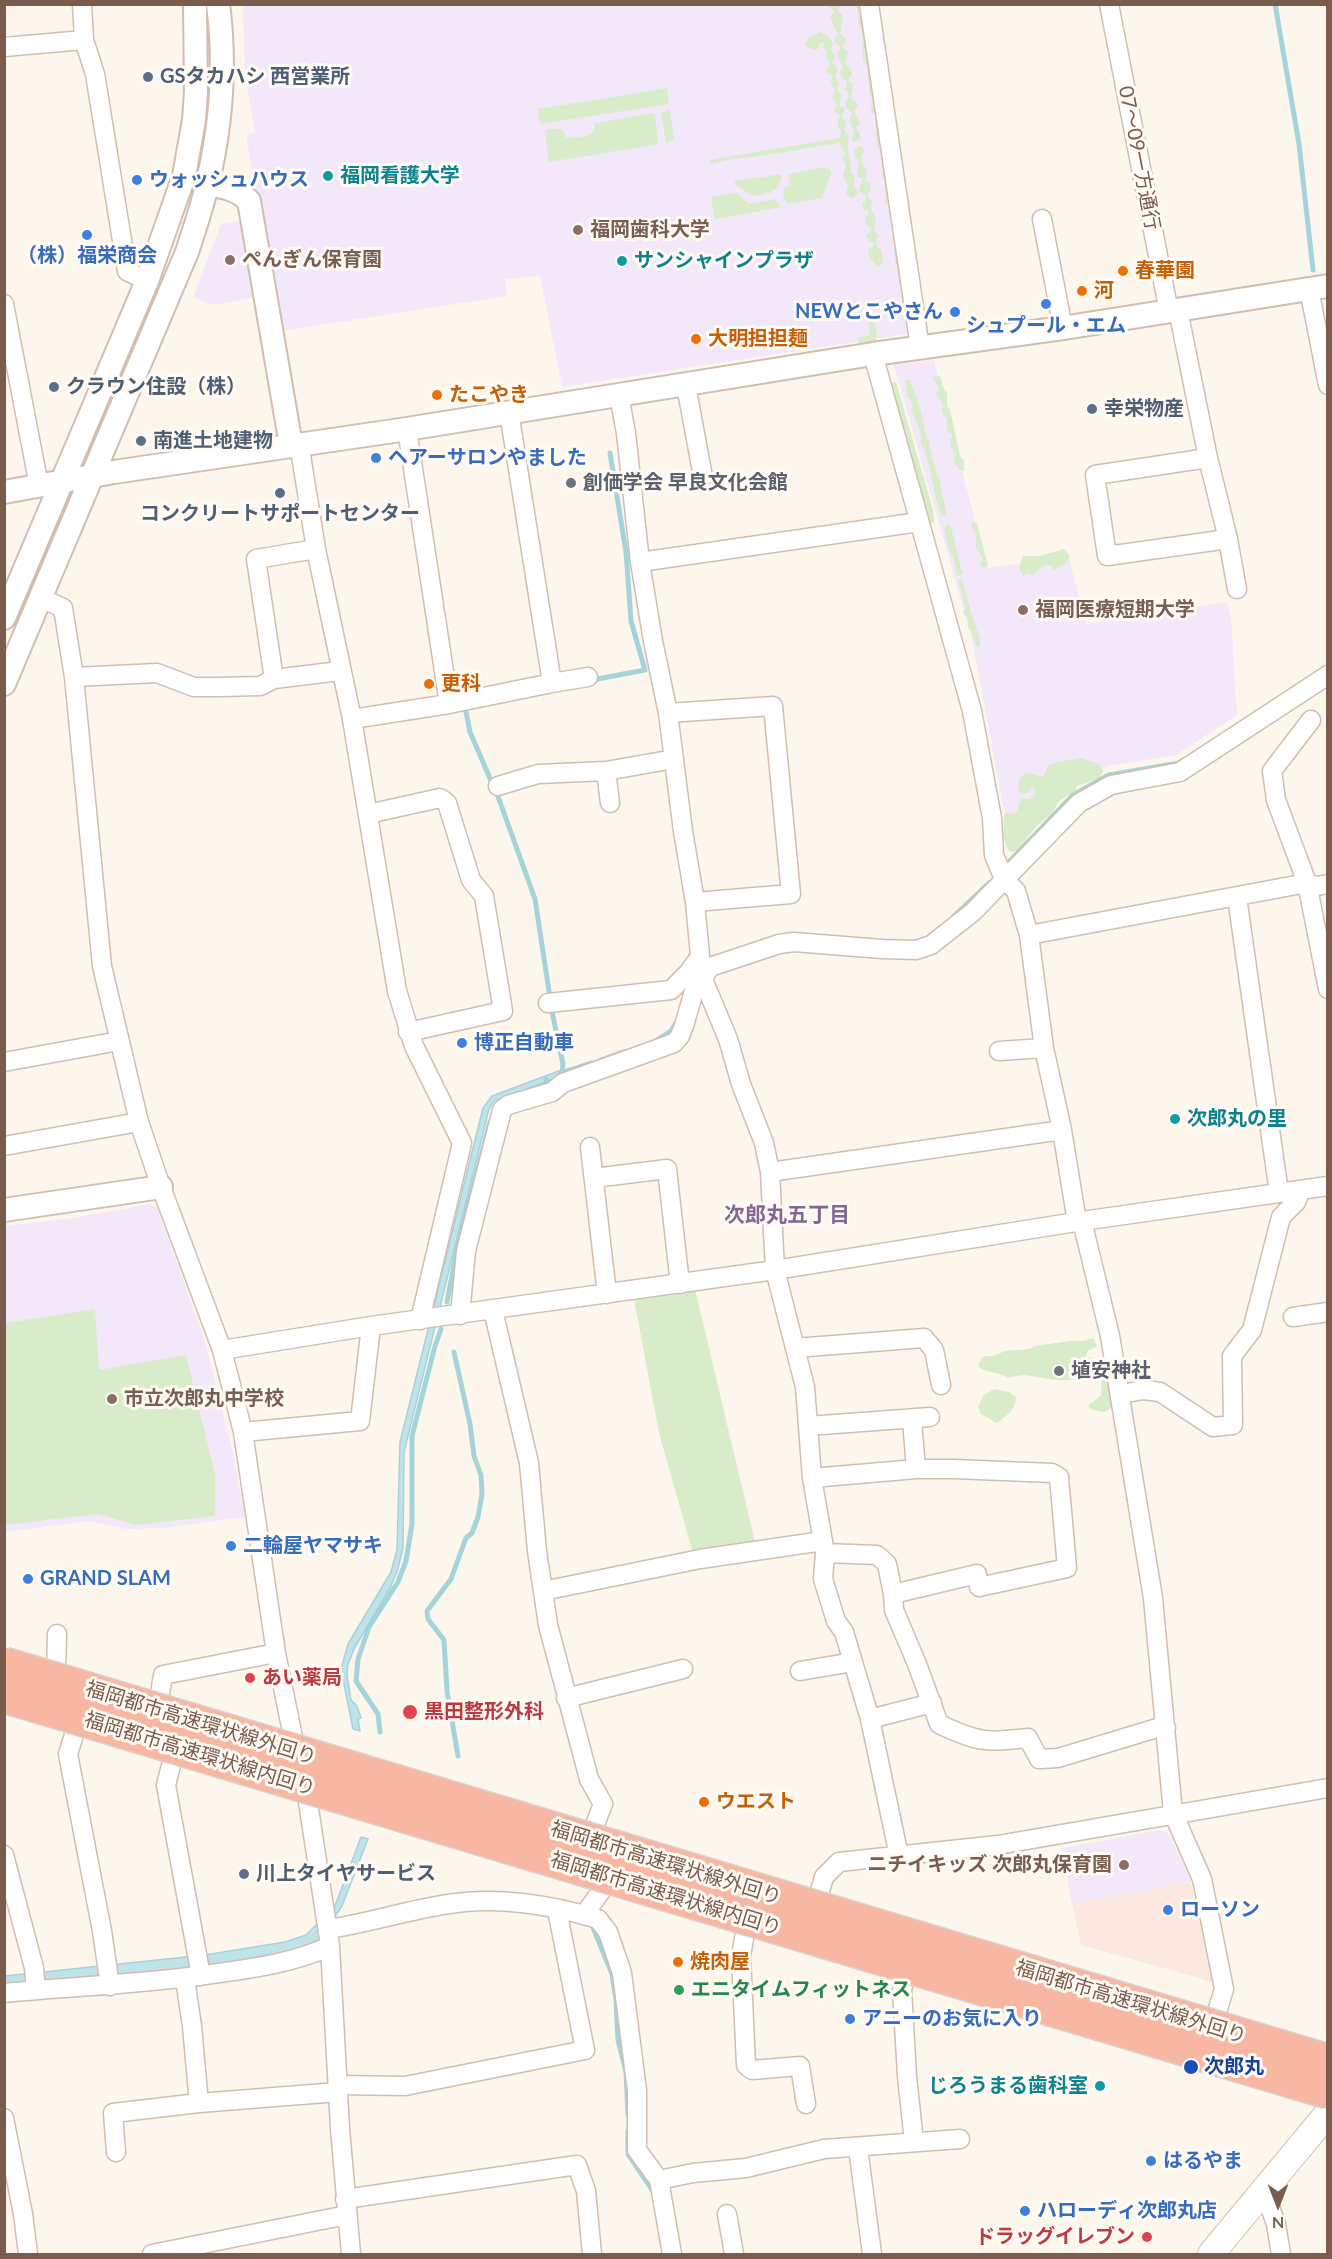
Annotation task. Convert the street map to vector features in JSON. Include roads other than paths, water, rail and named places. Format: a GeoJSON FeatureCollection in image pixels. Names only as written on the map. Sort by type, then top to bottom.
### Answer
{"type":"FeatureCollection","features":[{"type":"Feature","properties":{"kind":"highway","name":"福岡都市高速環状線外回り"},"geometry":{"type":"LineString","coordinates":[[4,1664],[1328,2061]]}},
{"type":"Feature","properties":{"kind":"highway","name":"福岡都市高速環状線内回り"},"geometry":{"type":"LineString","coordinates":[[4,1696],[1328,2092]]}},
{"type":"Feature","properties":{"kind":"main road"},"geometry":{"type":"LineString","coordinates":[[1211,2254],[1328,2112]]}},
{"type":"Feature","properties":{"kind":"street"},"geometry":{"type":"LineString","coordinates":[[82,4],[84,40],[95,74],[127,271],[147,281]]}},
{"type":"Feature","properties":{"kind":"street"},"geometry":{"type":"LineString","coordinates":[[4,618],[147,281],[184,176],[194,120],[195,4]]}},
{"type":"Feature","properties":{"kind":"street"},"geometry":{"type":"LineString","coordinates":[[4,684],[187,252],[207,184],[218,123],[221,94],[218,4]]}},
{"type":"Feature","properties":{"kind":"street"},"geometry":{"type":"LineString","coordinates":[[868,4],[920,348]]}},
{"type":"Feature","properties":{"kind":"street","name":"07～09一方通行"},"geometry":{"type":"LineString","coordinates":[[1109,4],[1174,311],[1228,539],[1237,589]]}},
{"type":"Feature","properties":{"kind":"street"},"geometry":{"type":"LineString","coordinates":[[4,48],[84,40]]}},
{"type":"Feature","properties":{"kind":"street"},"geometry":{"type":"LineString","coordinates":[[207,184],[241,193],[249,201],[340,671],[352,719],[397,991],[408,1032],[462,1143],[420,1320]]}},
{"type":"Feature","properties":{"kind":"street"},"geometry":{"type":"LineString","coordinates":[[1042,219],[1063,328]]}},
{"type":"Feature","properties":{"kind":"street"},"geometry":{"type":"LineString","coordinates":[[4,492],[92,475],[407,429],[873,354],[1063,328],[1318,287],[1328,385]]}},
{"type":"Feature","properties":{"kind":"street"},"geometry":{"type":"LineString","coordinates":[[4,304],[10,363],[39,486]]}},
{"type":"Feature","properties":{"kind":"street"},"geometry":{"type":"LineString","coordinates":[[873,354],[972,711],[992,818],[994,855],[1004,879],[1016,891],[1029,935],[1044,1048],[1080,1221],[1108,1325],[1120,1394],[1153,1598],[1173,1813],[1202,1879],[1224,1989],[1213,2025]]}},
{"type":"Feature","properties":{"kind":"street"},"geometry":{"type":"LineString","coordinates":[[686,385],[702,477]]}},
{"type":"Feature","properties":{"kind":"street"},"geometry":{"type":"LineString","coordinates":[[619,395],[626,433],[640,562],[668,713],[682,831],[695,902],[702,977],[728,1039],[741,1084],[764,1143],[770,1172],[775,1270],[805,1387],[812,1478],[824,1547],[823,1579],[836,1621],[844,1632],[870,1719],[899,1856]]}},
{"type":"Feature","properties":{"kind":"street"},"geometry":{"type":"LineString","coordinates":[[509,412],[552,683]]}},
{"type":"Feature","properties":{"kind":"street"},"geometry":{"type":"LineString","coordinates":[[407,429],[449,704]]}},
{"type":"Feature","properties":{"kind":"street"},"geometry":{"type":"LineString","coordinates":[[1208,458],[1095,475],[1107,556],[1228,539]]}},
{"type":"Feature","properties":{"kind":"street"},"geometry":{"type":"LineString","coordinates":[[640,562],[919,522]]}},
{"type":"Feature","properties":{"kind":"street"},"geometry":{"type":"LineString","coordinates":[[274,679],[256,559],[316,549]]}},
{"type":"Feature","properties":{"kind":"street"},"geometry":{"type":"LineString","coordinates":[[41,598],[63,608],[74,677],[102,966],[119,1041],[140,1122],[161,1187],[222,1350],[243,1432],[276,1653],[306,1790],[329,1937],[351,2254]]}},
{"type":"Feature","properties":{"kind":"street"},"geometry":{"type":"LineString","coordinates":[[74,677],[157,673],[194,687],[218,687],[260,686],[274,679],[340,671]]}},
{"type":"Feature","properties":{"kind":"street"},"geometry":{"type":"LineString","coordinates":[[460,1315],[466,1251],[502,1110],[508,1105],[552,1092],[563,1083],[674,1043],[680,1036],[693,994],[702,977],[710,967],[730,959],[779,944],[794,942],[916,950],[931,945],[973,912],[1079,802],[1111,785],[1180,772],[1328,675]]}},
{"type":"Feature","properties":{"kind":"street"},"geometry":{"type":"LineString","coordinates":[[352,719],[449,704],[588,677]]}},
{"type":"Feature","properties":{"kind":"street"},"geometry":{"type":"LineString","coordinates":[[668,713],[773,706],[791,894],[695,902]]}},
{"type":"Feature","properties":{"kind":"street"},"geometry":{"type":"LineString","coordinates":[[1308,733],[1272,771],[1276,800],[1307,884],[1326,969],[1328,988]]}},
{"type":"Feature","properties":{"kind":"street"},"geometry":{"type":"LineString","coordinates":[[498,786],[538,774],[606,771],[674,759]]}},
{"type":"Feature","properties":{"kind":"street"},"geometry":{"type":"LineString","coordinates":[[606,771],[610,803]]}},
{"type":"Feature","properties":{"kind":"street"},"geometry":{"type":"LineString","coordinates":[[368,814],[440,798],[447,803],[471,880],[484,896],[503,1011],[408,1032]]}},
{"type":"Feature","properties":{"kind":"street"},"geometry":{"type":"LineString","coordinates":[[1029,935],[1307,884],[1317,886],[1328,884]]}},
{"type":"Feature","properties":{"kind":"street"},"geometry":{"type":"LineString","coordinates":[[1237,897],[1279,1193]]}},
{"type":"Feature","properties":{"kind":"street"},"geometry":{"type":"LineString","coordinates":[[548,1004],[671,990],[688,974],[699,958]]}},
{"type":"Feature","properties":{"kind":"street"},"geometry":{"type":"LineString","coordinates":[[4,1062],[119,1041]]}},
{"type":"Feature","properties":{"kind":"street"},"geometry":{"type":"LineString","coordinates":[[999,1051],[1044,1048]]}},
{"type":"Feature","properties":{"kind":"street"},"geometry":{"type":"LineString","coordinates":[[4,1146],[140,1122]]}},
{"type":"Feature","properties":{"kind":"street"},"geometry":{"type":"LineString","coordinates":[[770,1172],[1062,1130]]}},
{"type":"Feature","properties":{"kind":"street"},"geometry":{"type":"LineString","coordinates":[[590,1147],[608,1294]]}},
{"type":"Feature","properties":{"kind":"street"},"geometry":{"type":"LineString","coordinates":[[594,1178],[667,1169],[680,1284]]}},
{"type":"Feature","properties":{"kind":"street"},"geometry":{"type":"LineString","coordinates":[[222,1350],[372,1326],[775,1270],[1080,1221],[1328,1186]]}},
{"type":"Feature","properties":{"kind":"street"},"geometry":{"type":"LineString","coordinates":[[4,1210],[161,1187]]}},
{"type":"Feature","properties":{"kind":"street"},"geometry":{"type":"LineString","coordinates":[[1120,1394],[1143,1390],[1160,1392],[1213,1427],[1233,1425],[1232,1356],[1252,1330],[1281,1217],[1296,1202],[1300,1190]]}},
{"type":"Feature","properties":{"kind":"street"},"geometry":{"type":"LineString","coordinates":[[493,1310],[529,1463],[537,1551],[548,1625],[589,1779],[603,1804],[590,1837]]}},
{"type":"Feature","properties":{"kind":"street"},"geometry":{"type":"LineString","coordinates":[[1293,1317],[1328,1312]]}},
{"type":"Feature","properties":{"kind":"street"},"geometry":{"type":"LineString","coordinates":[[243,1432],[360,1421],[372,1326]]}},
{"type":"Feature","properties":{"kind":"street"},"geometry":{"type":"LineString","coordinates":[[795,1348],[924,1338],[934,1350],[941,1385]]}},
{"type":"Feature","properties":{"kind":"street"},"geometry":{"type":"LineString","coordinates":[[808,1426],[930,1417]]}},
{"type":"Feature","properties":{"kind":"street"},"geometry":{"type":"LineString","coordinates":[[912,1420],[916,1469]]}},
{"type":"Feature","properties":{"kind":"street"},"geometry":{"type":"LineString","coordinates":[[812,1478],[954,1468],[1052,1473],[1059,1477],[1066,1568],[979,1587],[977,1574],[893,1594]]}},
{"type":"Feature","properties":{"kind":"street"},"geometry":{"type":"LineString","coordinates":[[543,1591],[700,1559],[824,1547],[877,1555],[886,1564],[894,1610],[939,1724],[972,1739],[998,1742],[1028,1738],[1039,1759],[1058,1758],[1157,1728],[1166,1728]]}},
{"type":"Feature","properties":{"kind":"street"},"geometry":{"type":"LineString","coordinates":[[56,1674],[57,1634]]}},
{"type":"Feature","properties":{"kind":"street"},"geometry":{"type":"LineString","coordinates":[[158,1706],[163,1675],[276,1653]]}},
{"type":"Feature","properties":{"kind":"street"},"geometry":{"type":"LineString","coordinates":[[800,1671],[853,1662]]}},
{"type":"Feature","properties":{"kind":"street"},"geometry":{"type":"LineString","coordinates":[[566,1698],[683,1670]]}},
{"type":"Feature","properties":{"kind":"street"},"geometry":{"type":"LineString","coordinates":[[870,1719],[932,1703]]}},
{"type":"Feature","properties":{"kind":"street"},"geometry":{"type":"LineString","coordinates":[[78,1722],[68,1754],[102,1931],[110,1986]]}},
{"type":"Feature","properties":{"kind":"street"},"geometry":{"type":"LineString","coordinates":[[175,1750],[166,1785],[196,1949],[192,2026],[199,2103]]}},
{"type":"Feature","properties":{"kind":"street"},"geometry":{"type":"LineString","coordinates":[[816,1905],[824,1877],[839,1862],[1009,1844],[1118,1826],[1173,1813],[1328,1788]]}},
{"type":"Feature","properties":{"kind":"street"},"geometry":{"type":"LineString","coordinates":[[4,1855],[34,1968],[36,1990]]}},
{"type":"Feature","properties":{"kind":"street"},"geometry":{"type":"LineString","coordinates":[[584,1915],[609,1880]]}},
{"type":"Feature","properties":{"kind":"street"},"geometry":{"type":"LineString","coordinates":[[4,1993],[110,1986],[296,1958],[329,1937],[450,1904],[475,1901],[511,1902],[598,1919],[608,1932],[622,1973],[637,2091],[638,2150],[659,2180],[672,2254]]}},
{"type":"Feature","properties":{"kind":"street"},"geometry":{"type":"LineString","coordinates":[[116,2152],[113,2113],[338,2089],[405,2086],[585,2049],[557,1910]]}},
{"type":"Feature","properties":{"kind":"street"},"geometry":{"type":"LineString","coordinates":[[747,1921],[741,1956],[746,2065],[752,2070],[800,2066],[806,2104]]}},
{"type":"Feature","properties":{"kind":"street"},"geometry":{"type":"LineString","coordinates":[[908,1970],[902,1990],[914,2142]]}},
{"type":"Feature","properties":{"kind":"street"},"geometry":{"type":"LineString","coordinates":[[4,2118],[23,2214],[28,2254]]}},
{"type":"Feature","properties":{"kind":"street"},"geometry":{"type":"LineString","coordinates":[[659,2180],[693,2173],[746,2168],[824,2149],[960,2139]]}},
{"type":"Feature","properties":{"kind":"street"},"geometry":{"type":"LineString","coordinates":[[858,2148],[872,2254]]}},
{"type":"Feature","properties":{"kind":"street"},"geometry":{"type":"LineString","coordinates":[[152,2254],[346,2207],[577,2165],[586,2191],[592,2254]]}},
{"type":"Feature","properties":{"kind":"street"},"geometry":{"type":"LineString","coordinates":[[1264,2190],[1276,2224],[1281,2254]]}},
{"type":"Feature","properties":{"kind":"street"},"geometry":{"type":"LineString","coordinates":[[727,2214],[734,2254]]}},
{"type":"Feature","properties":{"kind":"water"},"geometry":{"type":"Polygon","coordinates":[[[564,1069],[568,1074],[494,1101],[489,1109],[404,1452],[403,1548],[397,1572],[355,1647],[348,1664],[347,1675],[351,1700],[357,1706],[361,1718],[358,1719],[360,1731],[353,1729],[341,1669],[348,1644],[391,1572],[397,1550],[400,1442],[483,1108],[492,1096],[564,1069]]]}},
{"type":"Feature","properties":{"kind":"water"},"geometry":{"type":"Polygon","coordinates":[[[361,1837],[368,1839],[342,1906],[316,1942],[296,1949],[234,1963],[5,1986],[5,1976],[205,1955],[285,1942],[306,1935],[335,1906],[361,1837]]]}},
{"type":"Feature","properties":{"kind":"waterway"},"geometry":{"type":"LineString","coordinates":[[1275,4],[1299,144],[1313,270]]}},
{"type":"Feature","properties":{"kind":"waterway"},"geometry":{"type":"LineString","coordinates":[[592,680],[645,670],[631,621],[626,552],[610,453]]}},
{"type":"Feature","properties":{"kind":"waterway"},"geometry":{"type":"LineString","coordinates":[[468,706],[465,707],[470,732],[492,783]]}},
{"type":"Feature","properties":{"kind":"waterway"},"geometry":{"type":"LineString","coordinates":[[1009,862],[1073,795],[1109,775],[1179,763],[1183,760]]}},
{"type":"Feature","properties":{"kind":"waterway"},"geometry":{"type":"LineString","coordinates":[[496,791],[535,899],[550,998]]}},
{"type":"Feature","properties":{"kind":"waterway"},"geometry":{"type":"LineString","coordinates":[[954,916],[989,883]]}},
{"type":"Feature","properties":{"kind":"waterway"},"geometry":{"type":"LineString","coordinates":[[551,1007],[563,1064],[562,1073]]}},
{"type":"Feature","properties":{"kind":"waterway"},"geometry":{"type":"LineString","coordinates":[[657,1040],[670,1032],[676,1023]]}},
{"type":"Feature","properties":{"kind":"waterway"},"geometry":{"type":"LineString","coordinates":[[601,1060],[623,1052]]}},
{"type":"Feature","properties":{"kind":"waterway"},"geometry":{"type":"LineString","coordinates":[[561,1073],[592,1063]]}},
{"type":"Feature","properties":{"kind":"waterway"},"geometry":{"type":"LineString","coordinates":[[528,1090],[547,1083],[546,1079]]}},
{"type":"Feature","properties":{"kind":"waterway"},"geometry":{"type":"LineString","coordinates":[[447,1302],[458,1244],[490,1122]]}},
{"type":"Feature","properties":{"kind":"waterway"},"geometry":{"type":"LineString","coordinates":[[380,1732],[378,1714],[356,1681],[358,1659],[369,1627],[398,1582],[406,1561],[412,1524],[412,1436],[441,1329]]}},
{"type":"Feature","properties":{"kind":"waterway"},"geometry":{"type":"LineString","coordinates":[[454,1352],[470,1424],[474,1456],[481,1475],[482,1494],[478,1517],[472,1533],[466,1538],[451,1579],[427,1611],[428,1619],[444,1640],[447,1691],[458,1756]]}},
{"type":"Feature","properties":{"kind":"waterway"},"geometry":{"type":"LineString","coordinates":[[592,1925],[612,1974],[618,2040],[626,2072],[628,2115]]}},
{"type":"Feature","properties":{"kind":"waterway"},"geometry":{"type":"LineString","coordinates":[[628,2131],[628,2154],[655,2194]]}},
{"type":"Feature","properties":{"kind":"place","name":"GSタカハシ 西営業所"},"geometry":{"type":"Point","coordinates":[148,77]}},
{"type":"Feature","properties":{"kind":"place","name":"福岡看護大学"},"geometry":{"type":"Point","coordinates":[328,176]}},
{"type":"Feature","properties":{"kind":"place","name":"ウォッシュハウス"},"geometry":{"type":"Point","coordinates":[137,180]}},
{"type":"Feature","properties":{"kind":"place","name":"福岡歯科大学"},"geometry":{"type":"Point","coordinates":[578,230]}},
{"type":"Feature","properties":{"kind":"place","name":"（株）福栄商会"},"geometry":{"type":"Point","coordinates":[87,235]}},
{"type":"Feature","properties":{"kind":"place","name":"ぺんぎん保育園"},"geometry":{"type":"Point","coordinates":[230,260]}},
{"type":"Feature","properties":{"kind":"place","name":"サンシャインプラザ"},"geometry":{"type":"Point","coordinates":[622,261]}},
{"type":"Feature","properties":{"kind":"place","name":"春華園"},"geometry":{"type":"Point","coordinates":[1123,271]}},
{"type":"Feature","properties":{"kind":"place","name":"河"},"geometry":{"type":"Point","coordinates":[1082,291]}},
{"type":"Feature","properties":{"kind":"place","name":"シュプール・エム"},"geometry":{"type":"Point","coordinates":[1046,304]}},
{"type":"Feature","properties":{"kind":"place","name":"NEWとこやさん"},"geometry":{"type":"Point","coordinates":[955,312]}},
{"type":"Feature","properties":{"kind":"place","name":"大明担担麺"},"geometry":{"type":"Point","coordinates":[696,339]}},
{"type":"Feature","properties":{"kind":"place","name":"クラウン住設（株）"},"geometry":{"type":"Point","coordinates":[54,387]}},
{"type":"Feature","properties":{"kind":"place","name":"たこやき"},"geometry":{"type":"Point","coordinates":[437,395]}},
{"type":"Feature","properties":{"kind":"place","name":"幸栄物産"},"geometry":{"type":"Point","coordinates":[1092,409]}},
{"type":"Feature","properties":{"kind":"place","name":"南進土地建物"},"geometry":{"type":"Point","coordinates":[141,441]}},
{"type":"Feature","properties":{"kind":"place","name":"ヘアーサロンやました"},"geometry":{"type":"Point","coordinates":[376,458]}},
{"type":"Feature","properties":{"kind":"place","name":"創価学会 早良文化会館"},"geometry":{"type":"Point","coordinates":[571,483]}},
{"type":"Feature","properties":{"kind":"place","name":"コンクリートサポートセンター"},"geometry":{"type":"Point","coordinates":[280,493]}},
{"type":"Feature","properties":{"kind":"place","name":"福岡医療短期大学"},"geometry":{"type":"Point","coordinates":[1023,610]}},
{"type":"Feature","properties":{"kind":"place","name":"更科"},"geometry":{"type":"Point","coordinates":[429,684]}},
{"type":"Feature","properties":{"kind":"place","name":"博正自動車"},"geometry":{"type":"Point","coordinates":[462,1043]}},
{"type":"Feature","properties":{"kind":"place","name":"次郎丸の里"},"geometry":{"type":"Point","coordinates":[1175,1119]}},
{"type":"Feature","properties":{"kind":"place","name":"埴安神社"},"geometry":{"type":"Point","coordinates":[1059,1371]}},
{"type":"Feature","properties":{"kind":"place","name":"市立次郎丸中学校"},"geometry":{"type":"Point","coordinates":[112,1399]}},
{"type":"Feature","properties":{"kind":"place","name":"二輪屋ヤマサキ"},"geometry":{"type":"Point","coordinates":[231,1546]}},
{"type":"Feature","properties":{"kind":"place","name":"GRAND SLAM"},"geometry":{"type":"Point","coordinates":[28,1579]}},
{"type":"Feature","properties":{"kind":"place","name":"あい薬局"},"geometry":{"type":"Point","coordinates":[250,1678]}},
{"type":"Feature","properties":{"kind":"place","name":"黒田整形外科"},"geometry":{"type":"Point","coordinates":[410,1712]}},
{"type":"Feature","properties":{"kind":"place","name":"ウエスト"},"geometry":{"type":"Point","coordinates":[704,1802]}},
{"type":"Feature","properties":{"kind":"place","name":"ニチイキッズ 次郎丸保育園"},"geometry":{"type":"Point","coordinates":[1124,1865]}},
{"type":"Feature","properties":{"kind":"place","name":"川上タイヤサービス"},"geometry":{"type":"Point","coordinates":[244,1874]}},
{"type":"Feature","properties":{"kind":"place","name":"ローソン"},"geometry":{"type":"Point","coordinates":[1168,1910]}},
{"type":"Feature","properties":{"kind":"place","name":"焼肉屋"},"geometry":{"type":"Point","coordinates":[678,1962]}},
{"type":"Feature","properties":{"kind":"place","name":"エニタイムフィットネス"},"geometry":{"type":"Point","coordinates":[679,1990]}},
{"type":"Feature","properties":{"kind":"place","name":"アニーのお気に入り"},"geometry":{"type":"Point","coordinates":[850,2019]}},
{"type":"Feature","properties":{"kind":"place","name":"次郎丸"},"geometry":{"type":"Point","coordinates":[1191,2067]}},
{"type":"Feature","properties":{"kind":"place","name":"じろうまる歯科室"},"geometry":{"type":"Point","coordinates":[1100,2086]}},
{"type":"Feature","properties":{"kind":"place","name":"はるやま"},"geometry":{"type":"Point","coordinates":[1151,2161]}},
{"type":"Feature","properties":{"kind":"place","name":"ハローディ次郎丸店"},"geometry":{"type":"Point","coordinates":[1025,2211]}},
{"type":"Feature","properties":{"kind":"place","name":"ドラッグイレブン"},"geometry":{"type":"Point","coordinates":[1147,2237]}},
{"type":"Feature","properties":{"kind":"district","name":"次郎丸五丁目"},"geometry":{"type":"Point","coordinates":[787,1215]}}]}
